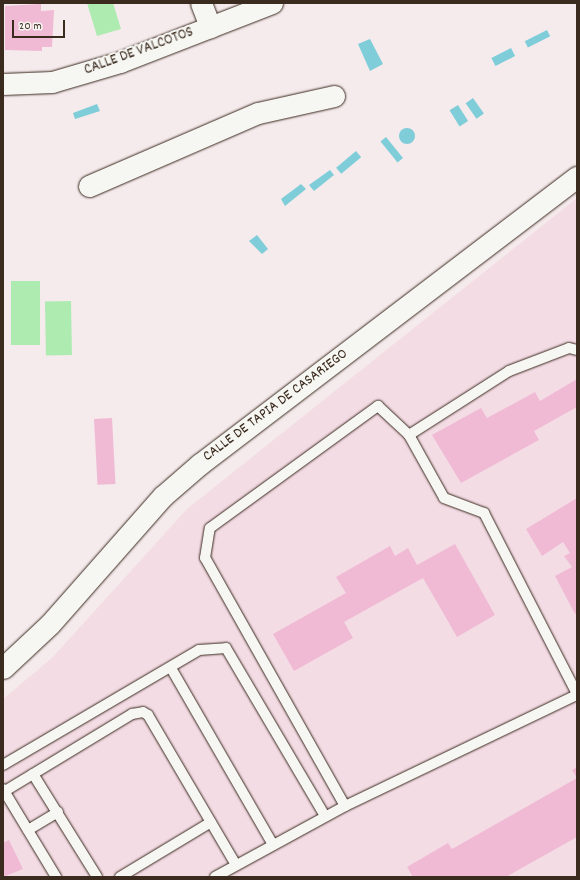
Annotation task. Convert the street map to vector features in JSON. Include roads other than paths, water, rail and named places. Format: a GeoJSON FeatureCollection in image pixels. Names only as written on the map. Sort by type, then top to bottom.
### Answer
{"type":"FeatureCollection","features":[{"type":"Feature","properties":{"kind":"street"},"geometry":{"type":"LineString","coordinates":[[202,3],[210,27]]}},
{"type":"Feature","properties":{"kind":"street","name":"CALLE DE VALCOTOS"},"geometry":{"type":"LineString","coordinates":[[3,84],[52,82],[120,62],[272,3]]}},
{"type":"Feature","properties":{"kind":"street"},"geometry":{"type":"LineString","coordinates":[[89,186],[258,113],[334,96]]}},
{"type":"Feature","properties":{"kind":"street","name":"CALLE DE TAPIA DE CASARIEGO"},"geometry":{"type":"LineString","coordinates":[[3,668],[50,624],[163,496],[195,469],[577,177]]}},
{"type":"Feature","properties":{"kind":"lane"},"geometry":{"type":"LineString","coordinates":[[409,435],[509,371],[569,348],[577,350]]}},
{"type":"Feature","properties":{"kind":"lane"},"geometry":{"type":"LineString","coordinates":[[215,877],[325,816],[577,694],[484,513],[444,498],[409,435],[378,406],[210,528],[205,558],[214,579],[345,806]]}},
{"type":"Feature","properties":{"kind":"lane"},"geometry":{"type":"LineString","coordinates":[[3,765],[171,668],[199,650],[226,648],[325,816]]}},
{"type":"Feature","properties":{"kind":"lane"},"geometry":{"type":"LineString","coordinates":[[171,668],[272,845]]}},
{"type":"Feature","properties":{"kind":"lane"},"geometry":{"type":"LineString","coordinates":[[56,877],[4,790],[132,714],[143,712],[148,715],[236,865]]}},
{"type":"Feature","properties":{"kind":"lane"},"geometry":{"type":"LineString","coordinates":[[33,774],[97,877]]}},
{"type":"Feature","properties":{"kind":"lane"},"geometry":{"type":"LineString","coordinates":[[28,830],[58,812]]}},
{"type":"Feature","properties":{"kind":"lane"},"geometry":{"type":"LineString","coordinates":[[120,877],[211,822]]}},
{"type":"Feature","properties":{"kind":"water"},"geometry":{"type":"Polygon","coordinates":[[[547,30],[550,36],[528,48],[525,41],[547,30]]]}},
{"type":"Feature","properties":{"kind":"water"},"geometry":{"type":"Polygon","coordinates":[[[370,39],[383,64],[370,71],[358,44],[370,39]]]}},
{"type":"Feature","properties":{"kind":"water"},"geometry":{"type":"Polygon","coordinates":[[[511,48],[515,56],[495,66],[491,58],[511,48]]]}},
{"type":"Feature","properties":{"kind":"water"},"geometry":{"type":"Polygon","coordinates":[[[473,98],[484,114],[477,119],[466,103],[473,98]]]}},
{"type":"Feature","properties":{"kind":"water"},"geometry":{"type":"Polygon","coordinates":[[[97,104],[100,111],[75,119],[73,113],[97,104]]]}},
{"type":"Feature","properties":{"kind":"water"},"geometry":{"type":"Polygon","coordinates":[[[458,105],[468,121],[460,126],[450,110],[458,105]]]}},
{"type":"Feature","properties":{"kind":"water"},"geometry":{"type":"Polygon","coordinates":[[[407,128],[414,133],[415,136],[410,143],[407,144],[400,139],[399,136],[404,129],[407,128]]]}},
{"type":"Feature","properties":{"kind":"water"},"geometry":{"type":"Polygon","coordinates":[[[386,137],[403,158],[398,162],[381,141],[386,137]]]}},
{"type":"Feature","properties":{"kind":"water"},"geometry":{"type":"Polygon","coordinates":[[[356,151],[361,157],[341,174],[336,168],[356,151]]]}},
{"type":"Feature","properties":{"kind":"water"},"geometry":{"type":"Polygon","coordinates":[[[330,170],[334,175],[314,191],[309,185],[330,170]]]}},
{"type":"Feature","properties":{"kind":"water"},"geometry":{"type":"Polygon","coordinates":[[[301,184],[306,189],[285,206],[281,199],[301,184]]]}},
{"type":"Feature","properties":{"kind":"water"},"geometry":{"type":"Polygon","coordinates":[[[257,235],[268,249],[262,254],[249,241],[257,235]]]}}]}
